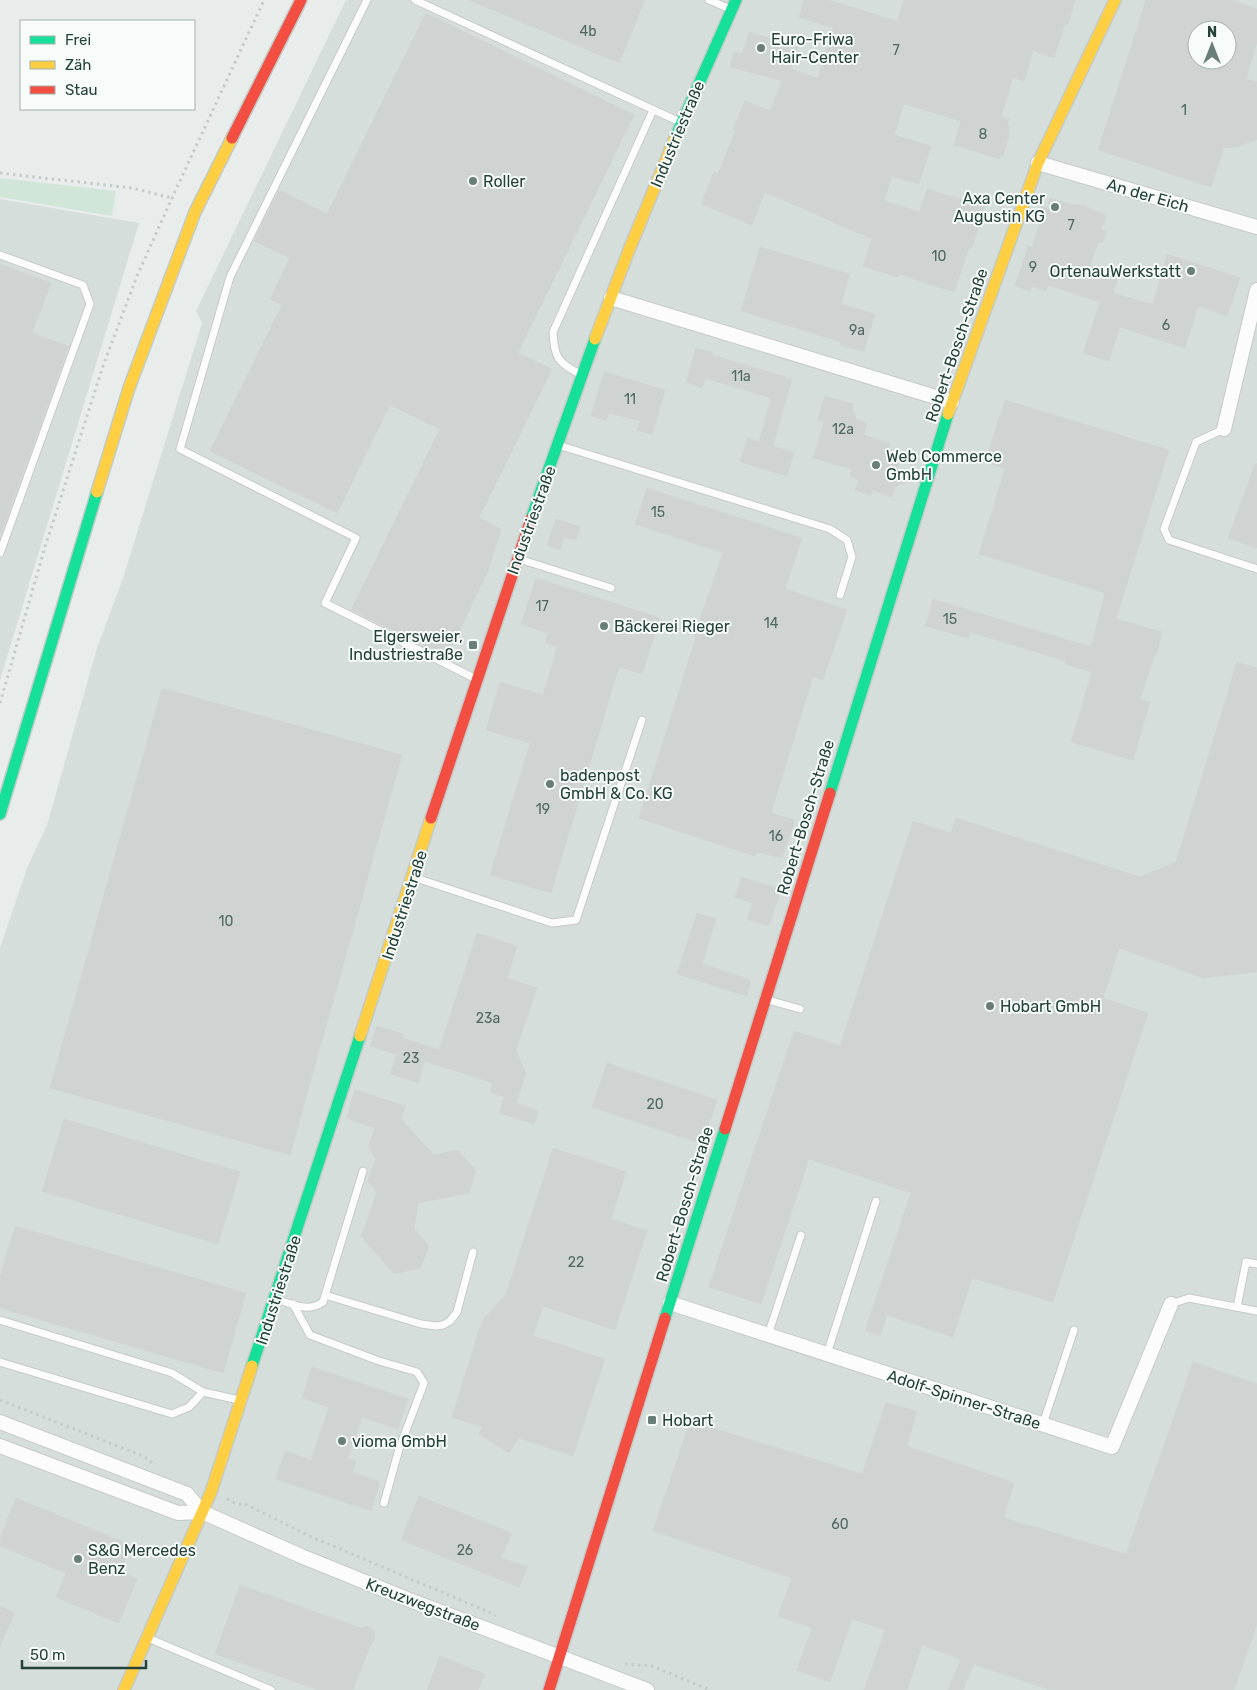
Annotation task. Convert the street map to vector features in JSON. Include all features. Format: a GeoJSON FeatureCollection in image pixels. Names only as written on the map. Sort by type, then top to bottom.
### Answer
{"type":"FeatureCollection","features":[{"type":"Feature","properties":{"kind":"street"},"geometry":{"type":"LineString","coordinates":[[0,814],[133,378],[195,212],[301,0]]}},
{"type":"Feature","properties":{"kind":"street","name":"Robert-Bosch-Straße"},"geometry":{"type":"LineString","coordinates":[[550,1690],[559,1656],[952,402],[1038,163],[1115,0]]}},
{"type":"Feature","properties":{"kind":"street","name":"Industriestraße"},"geometry":{"type":"LineString","coordinates":[[124,1690],[211,1492],[517,558],[611,298],[680,122],[734,5]]}},
{"type":"Feature","properties":{"kind":"street","name":"An der Eich"},"geometry":{"type":"LineString","coordinates":[[1038,163],[1257,227]]}},
{"type":"Feature","properties":{"kind":"street"},"geometry":{"type":"LineString","coordinates":[[1224,429],[1257,293]]}},
{"type":"Feature","properties":{"kind":"street"},"geometry":{"type":"LineString","coordinates":[[611,298],[952,402]]}},
{"type":"Feature","properties":{"kind":"street","name":"Adolf-Spinner-Straße"},"geometry":{"type":"LineString","coordinates":[[670,1303],[1112,1447],[1170,1304]]}},
{"type":"Feature","properties":{"kind":"street","name":"Kreuzwegstraße"},"geometry":{"type":"LineString","coordinates":[[0,1422],[187,1494],[202,1512],[301,1556],[407,1599],[647,1690]]}},
{"type":"Feature","properties":{"kind":"street","name":"Kreuzwegstraße"},"geometry":{"type":"LineString","coordinates":[[0,1446],[178,1513],[202,1512]]}},
{"type":"Feature","properties":{"kind":"lane"},"geometry":{"type":"LineString","coordinates":[[367,0],[230,277],[180,449],[356,538],[325,603],[477,679]]}},
{"type":"Feature","properties":{"kind":"lane"},"geometry":{"type":"LineString","coordinates":[[416,0],[680,122]]}},
{"type":"Feature","properties":{"kind":"lane"},"geometry":{"type":"LineString","coordinates":[[709,0],[734,5]]}},
{"type":"Feature","properties":{"kind":"lane"},"geometry":{"type":"LineString","coordinates":[[583,376],[564,366],[554,350],[553,332],[653,110]]}},
{"type":"Feature","properties":{"kind":"lane"},"geometry":{"type":"LineString","coordinates":[[0,255],[83,285],[90,304],[0,553]]}},
{"type":"Feature","properties":{"kind":"lane"},"geometry":{"type":"LineString","coordinates":[[1224,429],[1196,442],[1164,529],[1169,540],[1257,569]]}},
{"type":"Feature","properties":{"kind":"lane"},"geometry":{"type":"LineString","coordinates":[[558,445],[830,529],[847,540],[852,556],[840,595]]}},
{"type":"Feature","properties":{"kind":"lane"},"geometry":{"type":"LineString","coordinates":[[517,558],[611,588]]}},
{"type":"Feature","properties":{"kind":"lane"},"geometry":{"type":"LineString","coordinates":[[412,877],[552,923],[576,920],[642,720]]}},
{"type":"Feature","properties":{"kind":"lane"},"geometry":{"type":"LineString","coordinates":[[765,999],[800,1009]]}},
{"type":"Feature","properties":{"kind":"lane"},"geometry":{"type":"LineString","coordinates":[[275,1299],[315,1308],[323,1302],[362,1171]]}},
{"type":"Feature","properties":{"kind":"lane"},"geometry":{"type":"LineString","coordinates":[[827,1354],[876,1201]]}},
{"type":"Feature","properties":{"kind":"lane"},"geometry":{"type":"LineString","coordinates":[[768,1335],[801,1235]]}},
{"type":"Feature","properties":{"kind":"lane"},"geometry":{"type":"LineString","coordinates":[[325,1295],[421,1324],[443,1325],[450,1321],[457,1312],[473,1252]]}},
{"type":"Feature","properties":{"kind":"lane"},"geometry":{"type":"LineString","coordinates":[[1237,1307],[1246,1262],[1257,1264]]}},
{"type":"Feature","properties":{"kind":"lane"},"geometry":{"type":"LineString","coordinates":[[1170,1304],[1189,1298],[1257,1311]]}},
{"type":"Feature","properties":{"kind":"lane"},"geometry":{"type":"LineString","coordinates":[[293,1304],[310,1335],[379,1361],[417,1372],[424,1383],[399,1450],[384,1502]]}},
{"type":"Feature","properties":{"kind":"lane"},"geometry":{"type":"LineString","coordinates":[[0,1320],[172,1373],[204,1392],[242,1400]]}},
{"type":"Feature","properties":{"kind":"lane"},"geometry":{"type":"LineString","coordinates":[[1043,1424],[1074,1330]]}},
{"type":"Feature","properties":{"kind":"lane"},"geometry":{"type":"LineString","coordinates":[[0,1362],[172,1414],[189,1408],[204,1392]]}},
{"type":"Feature","properties":{"kind":"lane"},"geometry":{"type":"LineString","coordinates":[[147,1637],[271,1690]]}},
{"type":"Feature","properties":{"kind":"path"},"geometry":{"type":"LineString","coordinates":[[0,703],[45,547],[103,366],[137,276],[264,0]]}},
{"type":"Feature","properties":{"kind":"path"},"geometry":{"type":"LineString","coordinates":[[0,173],[132,188],[172,198]]}},
{"type":"Feature","properties":{"kind":"path"},"geometry":{"type":"LineString","coordinates":[[0,1400],[143,1456],[155,1466]]}},
{"type":"Feature","properties":{"kind":"path"},"geometry":{"type":"LineString","coordinates":[[211,1492],[237,1504],[245,1504],[306,1534],[500,1616]]}},
{"type":"Feature","properties":{"kind":"path"},"geometry":{"type":"LineString","coordinates":[[618,1664],[652,1666],[710,1690]]}},
{"type":"Feature","properties":{"kind":"shaded area"},"geometry":{"type":"Polygon","coordinates":[[[346,0],[1257,0],[1257,1690],[0,1690],[0,948],[27,868],[47,825],[97,648],[123,578],[202,323],[196,311],[346,0]]]}},
{"type":"Feature","properties":{"kind":"shaded area"},"geometry":{"type":"Polygon","coordinates":[[[0,199],[139,223],[0,680],[0,199]]]}},
{"type":"Feature","properties":{"kind":"green space"},"geometry":{"type":"Polygon","coordinates":[[[0,178],[116,191],[112,216],[0,197],[0,178]]]}},
{"type":"Feature","properties":{"kind":"building"},"geometry":{"type":"Polygon","coordinates":[[[469,0],[645,0],[619,63],[469,0]]]}},
{"type":"Feature","properties":{"kind":"building"},"geometry":{"type":"Polygon","coordinates":[[[804,0],[828,0],[897,21],[904,0],[1075,0],[1068,25],[1065,24],[1054,58],[1033,51],[1024,81],[1013,77],[1001,117],[1009,119],[1007,126],[1010,127],[1008,131],[1010,132],[1003,156],[1000,155],[999,159],[954,145],[961,121],[904,104],[894,135],[931,146],[919,184],[892,176],[884,201],[919,212],[927,189],[985,207],[972,248],[969,247],[954,292],[899,274],[898,277],[863,266],[872,239],[765,192],[752,225],[701,204],[714,172],[718,174],[736,130],[733,129],[745,101],[770,111],[782,81],[730,67],[734,52],[742,54],[749,32],[798,47],[791,69],[818,78],[833,28],[799,17],[804,0]]]}},
{"type":"Feature","properties":{"kind":"building"},"geometry":{"type":"Polygon","coordinates":[[[1146,0],[1231,0],[1257,9],[1257,42],[1246,79],[1257,82],[1257,139],[1232,148],[1224,147],[1211,187],[1098,150],[1146,0]]]}},
{"type":"Feature","properties":{"kind":"building"},"geometry":{"type":"Polygon","coordinates":[[[426,13],[634,115],[518,353],[552,369],[479,518],[501,529],[488,571],[447,657],[351,610],[440,429],[390,405],[337,513],[210,451],[282,305],[270,299],[290,258],[254,241],[279,190],[327,214],[426,13]]]}},
{"type":"Feature","properties":{"kind":"building"},"geometry":{"type":"Polygon","coordinates":[[[1050,198],[1073,205],[1083,205],[1106,216],[1101,229],[1107,231],[1102,243],[1098,242],[1090,266],[1119,275],[1113,293],[1153,304],[1167,254],[1240,278],[1227,316],[1198,306],[1185,348],[1120,327],[1109,361],[1083,353],[1100,302],[1048,285],[1046,291],[1032,286],[1030,291],[1015,286],[1028,246],[1032,247],[1041,220],[1036,219],[1040,206],[1047,208],[1050,198]]]}},
{"type":"Feature","properties":{"kind":"building"},"geometry":{"type":"Polygon","coordinates":[[[760,247],[850,274],[841,304],[875,314],[864,352],[840,345],[841,342],[741,311],[760,247]]]}},
{"type":"Feature","properties":{"kind":"building"},"geometry":{"type":"Polygon","coordinates":[[[0,264],[51,283],[32,333],[69,346],[1,534],[0,533],[0,264]]]}},
{"type":"Feature","properties":{"kind":"building"},"geometry":{"type":"Polygon","coordinates":[[[696,348],[713,353],[712,355],[792,379],[773,446],[794,452],[787,476],[740,462],[747,438],[759,442],[771,398],[705,378],[702,388],[686,382],[696,348]]]}},
{"type":"Feature","properties":{"kind":"building"},"geometry":{"type":"Polygon","coordinates":[[[604,372],[665,390],[652,435],[637,430],[640,421],[609,413],[606,420],[591,416],[604,372]]]}},
{"type":"Feature","properties":{"kind":"building"},"geometry":{"type":"Polygon","coordinates":[[[825,396],[853,404],[853,413],[856,414],[855,419],[867,423],[864,435],[890,444],[886,456],[900,461],[895,476],[907,481],[895,487],[892,497],[873,490],[871,496],[855,490],[859,480],[850,477],[852,469],[813,458],[824,422],[817,421],[825,396]]]}},
{"type":"Feature","properties":{"kind":"building"},"geometry":{"type":"Polygon","coordinates":[[[1005,400],[1169,450],[1116,619],[1162,632],[1156,656],[1154,656],[1140,700],[1150,702],[1133,760],[1071,742],[1092,672],[1065,664],[1066,661],[970,632],[968,638],[925,626],[933,599],[1091,647],[1105,593],[979,554],[1005,469],[985,462],[1005,400]]]}},
{"type":"Feature","properties":{"kind":"building"},"geometry":{"type":"Polygon","coordinates":[[[1255,464],[1257,464],[1257,548],[1228,538],[1255,464]]]}},
{"type":"Feature","properties":{"kind":"building"},"geometry":{"type":"Polygon","coordinates":[[[647,488],[802,538],[785,589],[847,610],[823,680],[813,677],[771,813],[795,820],[782,858],[757,852],[755,856],[639,818],[696,637],[694,636],[723,553],[635,524],[647,488]]]}},
{"type":"Feature","properties":{"kind":"building"},"geometry":{"type":"Polygon","coordinates":[[[556,519],[580,527],[576,540],[564,537],[560,550],[547,545],[556,519]]]}},
{"type":"Feature","properties":{"kind":"building"},"geometry":{"type":"Polygon","coordinates":[[[536,578],[660,618],[642,674],[619,667],[551,893],[490,875],[530,743],[486,730],[500,682],[543,695],[557,647],[545,643],[548,633],[521,624],[536,578]]]}},
{"type":"Feature","properties":{"kind":"building","name":"Hobart GmbH"},"geometry":{"type":"Polygon","coordinates":[[[1237,662],[1257,668],[1257,972],[1204,978],[1119,948],[1103,998],[1148,1013],[1053,1302],[972,1278],[953,1337],[887,1315],[880,1336],[865,1331],[911,1193],[809,1159],[761,1304],[709,1287],[794,1031],[840,1046],[913,821],[951,833],[956,818],[1140,877],[1176,862],[1237,662]]]}},
{"type":"Feature","properties":{"kind":"building"},"geometry":{"type":"Polygon","coordinates":[[[162,688],[402,755],[290,1155],[50,1088],[162,688]]]}},
{"type":"Feature","properties":{"kind":"building"},"geometry":{"type":"Polygon","coordinates":[[[742,877],[781,889],[769,926],[747,919],[753,903],[735,897],[742,877]]]}},
{"type":"Feature","properties":{"kind":"building"},"geometry":{"type":"Polygon","coordinates":[[[697,913],[716,919],[702,964],[751,980],[747,996],[677,974],[697,913]]]}},
{"type":"Feature","properties":{"kind":"building"},"geometry":{"type":"Polygon","coordinates":[[[477,933],[517,946],[507,978],[537,988],[516,1050],[526,1074],[516,1103],[538,1111],[534,1124],[499,1113],[504,1097],[490,1092],[493,1083],[425,1061],[418,1083],[390,1074],[397,1055],[370,1046],[377,1026],[403,1034],[402,1038],[439,1050],[477,933]]]}},
{"type":"Feature","properties":{"kind":"building"},"geometry":{"type":"Polygon","coordinates":[[[607,1063],[717,1100],[702,1144],[592,1107],[607,1063]]]}},
{"type":"Feature","properties":{"kind":"building"},"geometry":{"type":"Polygon","coordinates":[[[355,1090],[405,1106],[401,1119],[434,1155],[458,1150],[476,1171],[469,1193],[418,1203],[414,1228],[429,1246],[420,1268],[394,1274],[361,1236],[377,1192],[368,1181],[376,1159],[368,1147],[375,1128],[346,1118],[355,1090]]]}},
{"type":"Feature","properties":{"kind":"building"},"geometry":{"type":"Polygon","coordinates":[[[64,1119],[240,1172],[218,1244],[42,1191],[64,1119]]]}},
{"type":"Feature","properties":{"kind":"building"},"geometry":{"type":"Polygon","coordinates":[[[553,1148],[626,1172],[611,1219],[647,1231],[615,1330],[543,1306],[533,1336],[605,1359],[573,1456],[519,1438],[509,1453],[479,1434],[482,1427],[452,1417],[482,1321],[506,1294],[553,1148]]]}},
{"type":"Feature","properties":{"kind":"building"},"geometry":{"type":"Polygon","coordinates":[[[15,1226],[246,1293],[223,1373],[0,1308],[0,1277],[15,1226]]]}},
{"type":"Feature","properties":{"kind":"building"},"geometry":{"type":"Polygon","coordinates":[[[1193,1362],[1257,1384],[1257,1624],[1234,1690],[1050,1690],[974,1664],[963,1690],[948,1690],[961,1659],[922,1645],[907,1690],[864,1690],[885,1630],[852,1619],[830,1682],[797,1670],[812,1628],[778,1616],[792,1578],[653,1531],[690,1421],[862,1474],[886,1403],[917,1411],[907,1446],[1014,1483],[1004,1518],[1126,1554],[1193,1362]]]}},
{"type":"Feature","properties":{"kind":"building"},"geometry":{"type":"Polygon","coordinates":[[[312,1367],[408,1399],[398,1429],[362,1417],[348,1458],[356,1461],[352,1472],[380,1482],[371,1511],[276,1479],[285,1451],[311,1460],[329,1407],[302,1398],[312,1367]]]}},
{"type":"Feature","properties":{"kind":"building"},"geometry":{"type":"Polygon","coordinates":[[[419,1496],[512,1533],[501,1558],[527,1567],[519,1587],[401,1540],[419,1496]]]}},
{"type":"Feature","properties":{"kind":"building","name":"S&G Mercedes Benz"},"geometry":{"type":"Polygon","coordinates":[[[16,1498],[131,1545],[120,1572],[137,1579],[119,1623],[56,1597],[66,1573],[0,1546],[0,1538],[16,1498]]]}},
{"type":"Feature","properties":{"kind":"building"},"geometry":{"type":"Polygon","coordinates":[[[240,1585],[361,1628],[365,1626],[372,1629],[375,1632],[374,1641],[371,1644],[353,1690],[319,1690],[215,1654],[240,1585]]]}},
{"type":"Feature","properties":{"kind":"building"},"geometry":{"type":"Polygon","coordinates":[[[0,1606],[15,1613],[0,1646],[0,1606]]]}},
{"type":"Feature","properties":{"kind":"building"},"geometry":{"type":"Polygon","coordinates":[[[440,1656],[485,1674],[478,1690],[427,1690],[440,1656]]]}},
{"type":"Feature","properties":{"kind":"traffic: fast"},"geometry":{"type":"LineString","coordinates":[[675,138],[736,0]]}},
{"type":"Feature","properties":{"kind":"traffic: fast"},"geometry":{"type":"LineString","coordinates":[[531,519],[595,339]]}},
{"type":"Feature","properties":{"kind":"traffic: fast"},"geometry":{"type":"LineString","coordinates":[[830,793],[948,414]]}},
{"type":"Feature","properties":{"kind":"traffic: fast"},"geometry":{"type":"LineString","coordinates":[[0,814],[97,492]]}},
{"type":"Feature","properties":{"kind":"traffic: fast"},"geometry":{"type":"LineString","coordinates":[[252,1366],[360,1036]]}},
{"type":"Feature","properties":{"kind":"traffic: fast"},"geometry":{"type":"LineString","coordinates":[[665,1318],[725,1129]]}},
{"type":"Feature","properties":{"kind":"traffic: slow"},"geometry":{"type":"LineString","coordinates":[[948,414],[1038,163],[1115,0]]}},
{"type":"Feature","properties":{"kind":"traffic: slow"},"geometry":{"type":"LineString","coordinates":[[97,492],[129,388],[195,212],[232,138]]}},
{"type":"Feature","properties":{"kind":"traffic: slow"},"geometry":{"type":"LineString","coordinates":[[595,339],[675,138]]}},
{"type":"Feature","properties":{"kind":"traffic: slow"},"geometry":{"type":"LineString","coordinates":[[360,1036],[431,818]]}},
{"type":"Feature","properties":{"kind":"traffic: slow"},"geometry":{"type":"LineString","coordinates":[[124,1690],[211,1492],[252,1366]]}},
{"type":"Feature","properties":{"kind":"traffic: jam"},"geometry":{"type":"LineString","coordinates":[[232,138],[301,0]]}},
{"type":"Feature","properties":{"kind":"traffic: jam"},"geometry":{"type":"LineString","coordinates":[[431,818],[531,519]]}},
{"type":"Feature","properties":{"kind":"traffic: jam"},"geometry":{"type":"LineString","coordinates":[[725,1129],[830,793]]}},
{"type":"Feature","properties":{"kind":"traffic: jam"},"geometry":{"type":"LineString","coordinates":[[549,1690],[665,1318]]}},
{"type":"Feature","properties":{"kind":"place","name":"Euro-Friwa Hair-Center"},"geometry":{"type":"Point","coordinates":[761,48]}},
{"type":"Feature","properties":{"kind":"place","name":"Roller"},"geometry":{"type":"Point","coordinates":[473,181]}},
{"type":"Feature","properties":{"kind":"place","name":"Axa Center Augustin KG"},"geometry":{"type":"Point","coordinates":[1055,207]}},
{"type":"Feature","properties":{"kind":"place","name":"OrtenauWerkstatt"},"geometry":{"type":"Point","coordinates":[1191,271]}},
{"type":"Feature","properties":{"kind":"place","name":"Web Commerce GmbH"},"geometry":{"type":"Point","coordinates":[876,465]}},
{"type":"Feature","properties":{"kind":"place","name":"Bäckerei Rieger"},"geometry":{"type":"Point","coordinates":[604,626]}},
{"type":"Feature","properties":{"kind":"place","name":"Elgersweier, Industriestraße"},"geometry":{"type":"Point","coordinates":[473,645]}},
{"type":"Feature","properties":{"kind":"place","name":"badenpost GmbH & Co. KG"},"geometry":{"type":"Point","coordinates":[550,784]}},
{"type":"Feature","properties":{"kind":"place","name":"Hobart GmbH"},"geometry":{"type":"Point","coordinates":[990,1006]}},
{"type":"Feature","properties":{"kind":"place","name":"Hobart"},"geometry":{"type":"Point","coordinates":[652,1420]}},
{"type":"Feature","properties":{"kind":"place","name":"vioma GmbH"},"geometry":{"type":"Point","coordinates":[342,1441]}},
{"type":"Feature","properties":{"kind":"place","name":"S&G Mercedes Benz"},"geometry":{"type":"Point","coordinates":[78,1559]}}]}
